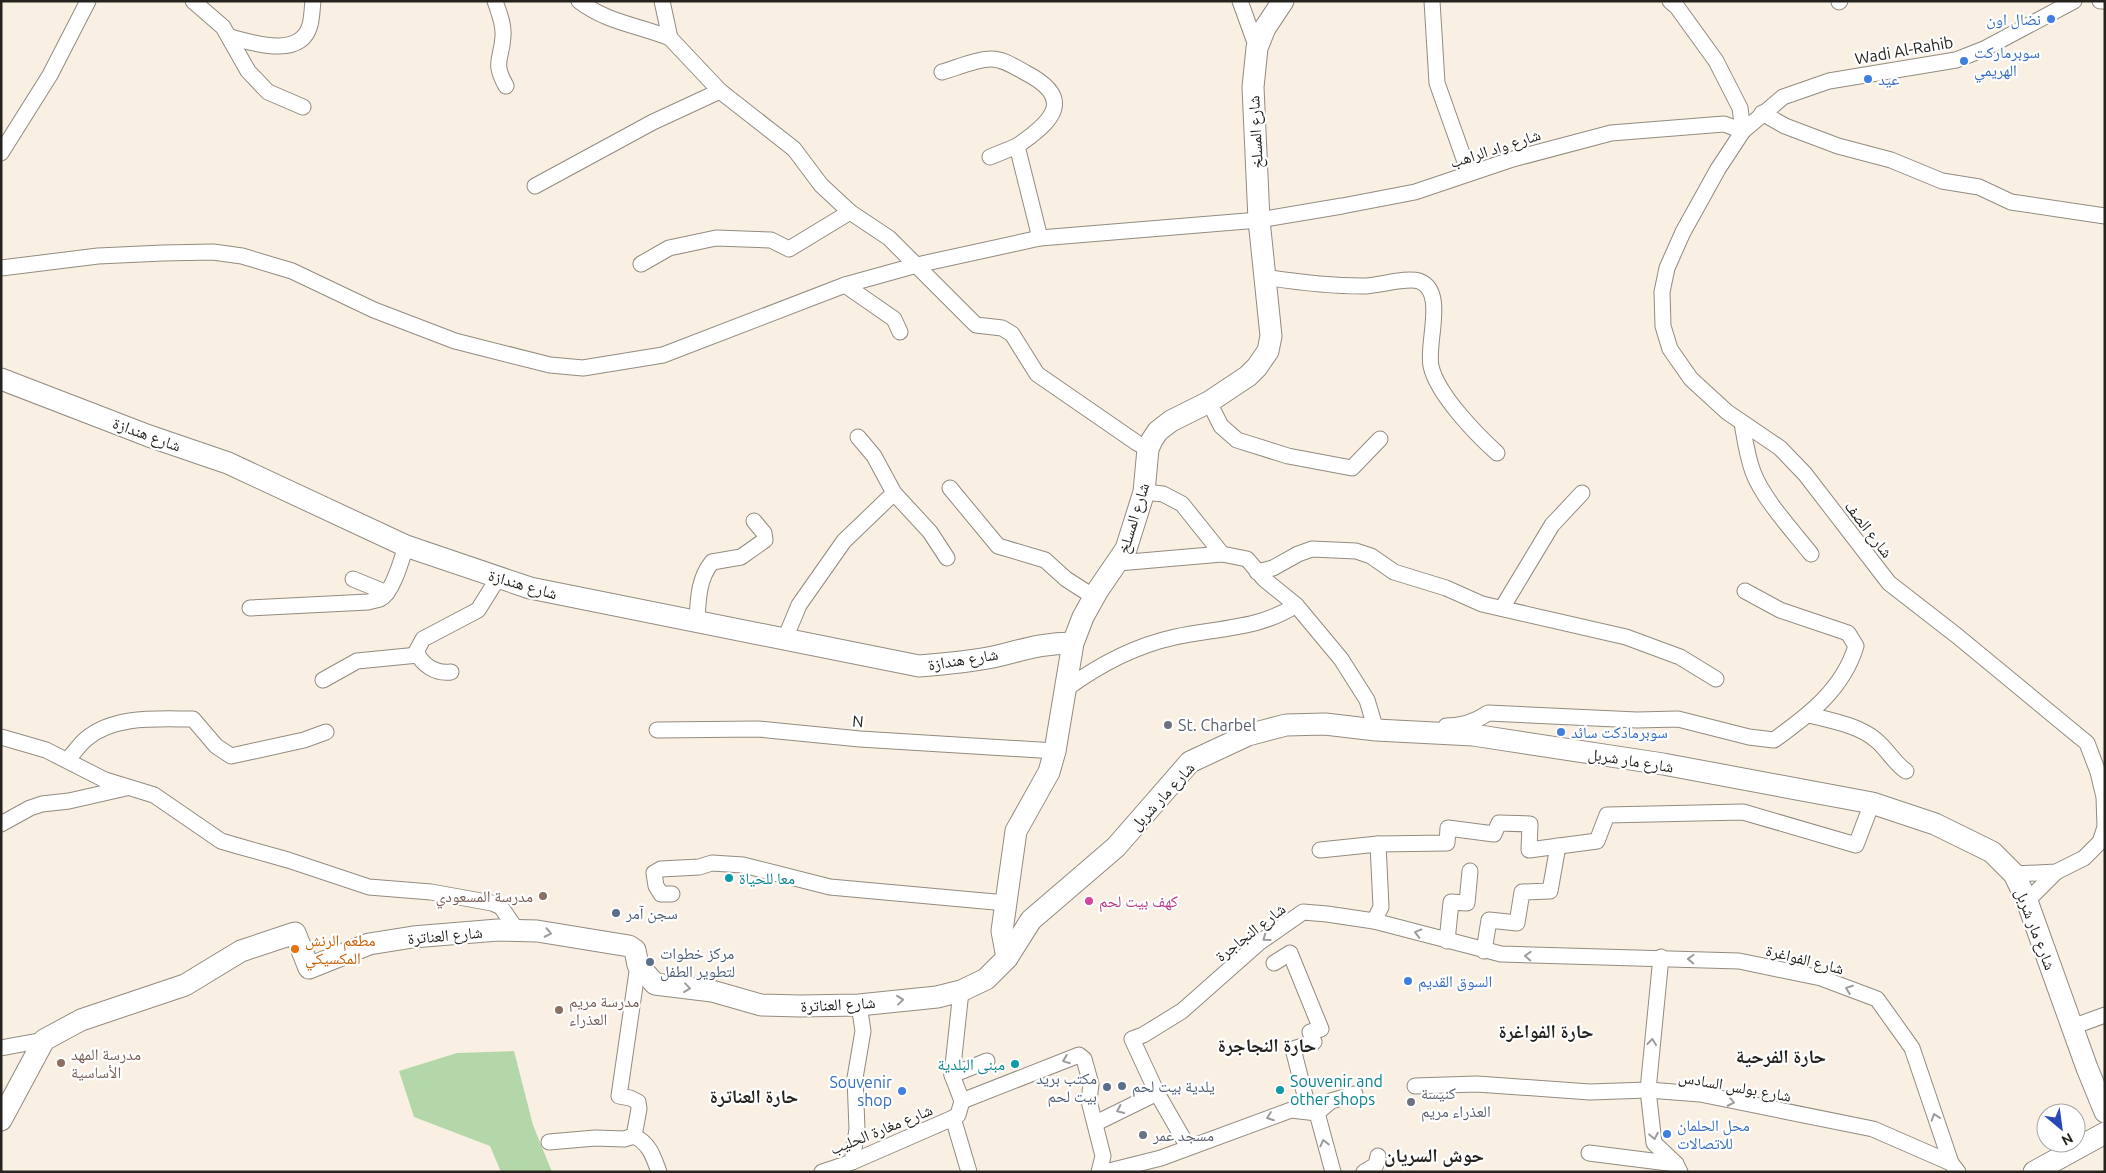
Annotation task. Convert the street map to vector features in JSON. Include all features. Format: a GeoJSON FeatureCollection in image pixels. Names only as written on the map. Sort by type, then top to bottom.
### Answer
{"type":"FeatureCollection","features":[{"type":"Feature","properties":{"kind":"street"},"geometry":{"type":"LineString","coordinates":[[1,153],[50,75],[88,1]]}},
{"type":"Feature","properties":{"kind":"street"},"geometry":{"type":"LineString","coordinates":[[194,1],[223,27],[248,71],[268,92],[303,107]]}},
{"type":"Feature","properties":{"kind":"street"},"geometry":{"type":"LineString","coordinates":[[230,37],[278,47],[289,45],[302,39],[310,26],[313,1]]}},
{"type":"Feature","properties":{"kind":"street"},"geometry":{"type":"LineString","coordinates":[[495,1],[503,34],[497,67],[506,86]]}},
{"type":"Feature","properties":{"kind":"street"},"geometry":{"type":"LineString","coordinates":[[579,1],[618,22],[670,38],[720,91],[794,148],[821,185],[850,212],[889,238],[976,325],[1002,328],[1012,334],[1037,374],[1148,449]]}},
{"type":"Feature","properties":{"kind":"street"},"geometry":{"type":"LineString","coordinates":[[662,1],[670,38]]}},
{"type":"Feature","properties":{"kind":"street"},"geometry":{"type":"LineString","coordinates":[[1240,1],[1257,48]]}},
{"type":"Feature","properties":{"kind":"street","name":"شارع المسلخ"},"geometry":{"type":"LineString","coordinates":[[1007,958],[1002,931],[1016,831],[1049,772],[1055,751],[1073,643],[1094,597],[1126,549],[1144,492],[1148,449],[1158,431],[1171,421],[1209,402],[1248,376],[1268,351],[1271,336],[1259,220],[1253,87],[1257,48],[1265,28],[1283,1]]}},
{"type":"Feature","properties":{"kind":"street"},"geometry":{"type":"LineString","coordinates":[[1432,1],[1437,83],[1469,173]]}},
{"type":"Feature","properties":{"kind":"street"},"geometry":{"type":"LineString","coordinates":[[1670,1],[1677,7],[1716,61],[1740,108],[1743,131]]}},
{"type":"Feature","properties":{"kind":"street","name":"Wadi Al-Rahib"},"geometry":{"type":"LineString","coordinates":[[1743,131],[1762,113],[1783,98],[1829,81],[1956,60],[1984,50],[2074,1]]}},
{"type":"Feature","properties":{"kind":"street"},"geometry":{"type":"LineString","coordinates":[[942,72],[990,58],[1005,62],[1019,69],[1050,90],[1056,100],[1053,112],[1039,131],[1017,146],[990,157]]}},
{"type":"Feature","properties":{"kind":"street"},"geometry":{"type":"LineString","coordinates":[[535,186],[653,122],[720,91]]}},
{"type":"Feature","properties":{"kind":"street"},"geometry":{"type":"LineString","coordinates":[[1762,113],[1785,126],[1838,146],[1890,160],[1942,181],[1979,187],[2010,202],[2105,216]]}},
{"type":"Feature","properties":{"kind":"street","name":"شارع واد الراهب"},"geometry":{"type":"LineString","coordinates":[[1,268],[98,256],[213,252],[242,256],[292,270],[374,310],[454,341],[550,365],[583,368],[663,355],[845,286],[917,265],[1040,238],[1259,220],[1415,192],[1469,173],[1584,139],[1611,133],[1724,124],[1743,131]]}},
{"type":"Feature","properties":{"kind":"street","name":"شارع الصف"},"geometry":{"type":"LineString","coordinates":[[1743,131],[1682,232],[1667,268],[1662,292],[1663,326],[1670,349],[1691,379],[1727,412],[1780,448],[1805,474],[1889,583],[1956,635],[2087,743],[2104,797],[2105,827],[2100,842],[2084,858],[2056,872],[2014,874]]}},
{"type":"Feature","properties":{"kind":"street"},"geometry":{"type":"LineString","coordinates":[[1017,146],[1040,238]]}},
{"type":"Feature","properties":{"kind":"street"},"geometry":{"type":"LineString","coordinates":[[641,264],[669,248],[716,238],[771,240],[789,250],[850,212]]}},
{"type":"Feature","properties":{"kind":"street"},"geometry":{"type":"LineString","coordinates":[[1264,277],[1357,286],[1412,280],[1421,282],[1433,295],[1435,306],[1429,353],[1436,379],[1446,396],[1496,453]]}},
{"type":"Feature","properties":{"kind":"street"},"geometry":{"type":"LineString","coordinates":[[845,286],[894,319],[900,332]]}},
{"type":"Feature","properties":{"kind":"street","name":"شارع هندازة"},"geometry":{"type":"LineString","coordinates":[[1,379],[149,436],[228,463],[406,546],[530,588],[784,641],[919,666],[969,661],[1036,645],[1073,643]]}},
{"type":"Feature","properties":{"kind":"street"},"geometry":{"type":"LineString","coordinates":[[1209,402],[1221,426],[1236,440],[1288,456],[1352,468],[1380,439]]}},
{"type":"Feature","properties":{"kind":"street"},"geometry":{"type":"LineString","coordinates":[[1742,423],[1746,448],[1754,474],[1781,516],[1811,554]]}},
{"type":"Feature","properties":{"kind":"street"},"geometry":{"type":"LineString","coordinates":[[858,437],[874,456],[894,493],[930,532],[947,558]]}},
{"type":"Feature","properties":{"kind":"street"},"geometry":{"type":"LineString","coordinates":[[950,488],[998,546],[1045,560],[1066,579],[1094,597]]}},
{"type":"Feature","properties":{"kind":"street"},"geometry":{"type":"LineString","coordinates":[[1144,492],[1168,496],[1182,504],[1222,554]]}},
{"type":"Feature","properties":{"kind":"street"},"geometry":{"type":"LineString","coordinates":[[784,641],[799,605],[844,541],[894,493]]}},
{"type":"Feature","properties":{"kind":"street"},"geometry":{"type":"LineString","coordinates":[[1502,608],[1552,526],[1582,493]]}},
{"type":"Feature","properties":{"kind":"street"},"geometry":{"type":"LineString","coordinates":[[697,622],[698,597],[704,572],[712,562],[741,558],[765,540],[764,532],[754,521]]}},
{"type":"Feature","properties":{"kind":"street"},"geometry":{"type":"LineString","coordinates":[[250,608],[368,602],[382,599],[387,592],[406,546]]}},
{"type":"Feature","properties":{"kind":"street"},"geometry":{"type":"LineString","coordinates":[[1257,572],[1273,568],[1298,554],[1312,549],[1356,551],[1371,556],[1394,572],[1446,588],[1482,604],[1626,637],[1680,657],[1716,679]]}},
{"type":"Feature","properties":{"kind":"street"},"geometry":{"type":"LineString","coordinates":[[1118,563],[1222,554],[1247,559],[1257,572],[1296,605],[1354,679],[1367,700],[1376,730]]}},
{"type":"Feature","properties":{"kind":"street"},"geometry":{"type":"LineString","coordinates":[[451,672],[443,673],[430,668],[416,652],[423,639],[478,610],[498,578]]}},
{"type":"Feature","properties":{"kind":"street"},"geometry":{"type":"LineString","coordinates":[[353,579],[387,592]]}},
{"type":"Feature","properties":{"kind":"street"},"geometry":{"type":"LineString","coordinates":[[1411,732],[1422,726],[1458,726],[1480,719],[1488,713],[1637,720],[1678,719],[1774,740],[1810,715],[1844,677],[1856,646],[1848,633],[1780,610],[1745,591]]}},
{"type":"Feature","properties":{"kind":"street"},"geometry":{"type":"LineString","coordinates":[[1066,689],[1092,670],[1136,648],[1176,637],[1274,618],[1296,605]]}},
{"type":"Feature","properties":{"kind":"street"},"geometry":{"type":"LineString","coordinates":[[323,680],[357,661],[418,655]]}},
{"type":"Feature","properties":{"kind":"street"},"geometry":{"type":"LineString","coordinates":[[1810,715],[1862,731],[1876,740],[1898,766],[1906,771]]}},
{"type":"Feature","properties":{"kind":"street"},"geometry":{"type":"LineString","coordinates":[[68,760],[86,739],[104,727],[138,719],[193,719],[216,746],[231,756],[304,740],[326,732]]}},
{"type":"Feature","properties":{"kind":"street","name":"شارع مار شربل"},"geometry":{"type":"LineString","coordinates":[[961,991],[986,979],[1007,958],[1031,920],[1116,847],[1190,762],[1248,735],[1286,725],[1325,724],[1376,730],[1473,735],[1663,764],[1872,803],[1936,824],[1992,852],[2014,874],[2027,901],[2105,1112]]}},
{"type":"Feature","properties":{"kind":"street","name":"N"},"geometry":{"type":"LineString","coordinates":[[657,730],[758,730],[860,739],[1055,751]]}},
{"type":"Feature","properties":{"kind":"street"},"geometry":{"type":"LineString","coordinates":[[1,737],[46,750],[104,780],[154,795],[164,800],[221,841],[369,886],[431,892],[486,901],[501,907],[516,929]]}},
{"type":"Feature","properties":{"kind":"street"},"geometry":{"type":"LineString","coordinates":[[1,824],[30,808],[42,804],[69,801],[126,788]]}},
{"type":"Feature","properties":{"kind":"street"},"geometry":{"type":"LineString","coordinates":[[1320,850],[1378,844],[1447,843],[1448,828],[1494,834],[1499,822],[1530,824],[1529,850],[1597,841],[1607,816],[1743,812],[1856,845],[1872,803]]}},
{"type":"Feature","properties":{"kind":"street"},"geometry":{"type":"LineString","coordinates":[[1374,922],[1381,906],[1378,844]]}},
{"type":"Feature","properties":{"kind":"street"},"geometry":{"type":"LineString","coordinates":[[1484,951],[1489,920],[1517,923],[1522,892],[1550,891],[1558,846]]}},
{"type":"Feature","properties":{"kind":"street"},"geometry":{"type":"LineString","coordinates":[[672,894],[661,894],[656,886],[654,873],[661,869],[699,867],[712,863],[743,865],[830,887],[1006,903]]}},
{"type":"Feature","properties":{"kind":"street"},"geometry":{"type":"LineString","coordinates":[[1447,941],[1451,902],[1467,903],[1470,871]]}},
{"type":"Feature","properties":{"kind":"street"},"geometry":{"type":"LineString","coordinates":[[2027,901],[2056,872]]}},
{"type":"Feature","properties":{"kind":"street","name":"شارع النجاجرة"},"geometry":{"type":"LineString","coordinates":[[1157,1093],[1132,1039],[1143,1035],[1182,1011],[1260,942],[1303,912],[1374,922],[1465,946]]}},
{"type":"Feature","properties":{"kind":"street","name":"شارع العناترة"},"geometry":{"type":"LineString","coordinates":[[44,1040],[81,1020],[185,985],[241,951],[295,933],[309,968],[369,944],[413,937],[516,929],[629,946],[635,950],[638,965],[655,984],[712,991],[761,1005],[859,1005],[937,997],[961,991]]}},
{"type":"Feature","properties":{"kind":"street","name":"شارع الفواغرة"},"geometry":{"type":"LineString","coordinates":[[1465,946],[1500,954],[1538,956],[1739,960],[1821,978],[1878,999],[1912,1048],[1954,1167]]}},
{"type":"Feature","properties":{"kind":"street"},"geometry":{"type":"LineString","coordinates":[[1274,963],[1290,953],[1320,1029],[1310,1032],[1314,1042],[1293,1049],[1333,1172]]}},
{"type":"Feature","properties":{"kind":"street"},"geometry":{"type":"LineString","coordinates":[[1661,958],[1648,1090],[1654,1143],[1678,1168]]}},
{"type":"Feature","properties":{"kind":"street"},"geometry":{"type":"LineString","coordinates":[[634,1136],[638,1116],[638,1102],[619,1096],[638,965]]}},
{"type":"Feature","properties":{"kind":"street"},"geometry":{"type":"LineString","coordinates":[[961,991],[952,1075],[962,1101],[958,1115],[953,1118],[970,1172]]}},
{"type":"Feature","properties":{"kind":"street"},"geometry":{"type":"LineString","coordinates":[[852,1162],[857,1129],[855,1078],[863,1031],[859,1005]]}},
{"type":"Feature","properties":{"kind":"street"},"geometry":{"type":"LineString","coordinates":[[2072,1027],[2105,1016]]}},
{"type":"Feature","properties":{"kind":"street"},"geometry":{"type":"LineString","coordinates":[[1,1048],[44,1040]]}},
{"type":"Feature","properties":{"kind":"street"},"geometry":{"type":"LineString","coordinates":[[1,1120],[44,1040]]}},
{"type":"Feature","properties":{"kind":"street"},"geometry":{"type":"LineString","coordinates":[[962,1101],[1079,1055],[1084,1059],[1091,1084],[1089,1101],[1103,1156],[1099,1172]]}},
{"type":"Feature","properties":{"kind":"street"},"geometry":{"type":"LineString","coordinates":[[952,1075],[987,1062]]}},
{"type":"Feature","properties":{"kind":"street","name":"شارع بولس السادس"},"geometry":{"type":"LineString","coordinates":[[1415,1086],[1477,1084],[1590,1092],[1648,1090],[1700,1094],[1873,1130],[1954,1167]]}},
{"type":"Feature","properties":{"kind":"street"},"geometry":{"type":"LineString","coordinates":[[1096,1123],[1157,1093],[1188,1147]]}},
{"type":"Feature","properties":{"kind":"street"},"geometry":{"type":"LineString","coordinates":[[1105,1172],[1145,1162],[1291,1110],[1313,1112],[1331,1101],[1355,1094]]}},
{"type":"Feature","properties":{"kind":"street","name":"شارع مغارة الحليب"},"geometry":{"type":"LineString","coordinates":[[822,1172],[852,1162],[953,1118]]}},
{"type":"Feature","properties":{"kind":"street"},"geometry":{"type":"LineString","coordinates":[[2034,1172],[2105,1133]]}},
{"type":"Feature","properties":{"kind":"street"},"geometry":{"type":"LineString","coordinates":[[549,1142],[595,1138],[624,1139],[634,1136],[644,1141],[651,1150],[658,1172]]}},
{"type":"Feature","properties":{"kind":"street"},"geometry":{"type":"LineString","coordinates":[[1589,1153],[1678,1168]]}},
{"type":"Feature","properties":{"kind":"street"},"geometry":{"type":"LineString","coordinates":[[1364,1172],[1376,1165],[1378,1156]]}},
{"type":"Feature","properties":{"kind":"green space"},"geometry":{"type":"Polygon","coordinates":[[[514,1051],[533,1125],[552,1172],[501,1172],[490,1146],[414,1117],[399,1071],[457,1053],[514,1051]]]}},
{"type":"Feature","properties":{"kind":"place","name":"نضال اون"},"geometry":{"type":"Point","coordinates":[2051,19]}},
{"type":"Feature","properties":{"kind":"place","name":"سوبرماركت الهريمي"},"geometry":{"type":"Point","coordinates":[1964,61]}},
{"type":"Feature","properties":{"kind":"place","name":"عيد"},"geometry":{"type":"Point","coordinates":[1868,79]}},
{"type":"Feature","properties":{"kind":"place","name":"St. Charbel"},"geometry":{"type":"Point","coordinates":[1168,725]}},
{"type":"Feature","properties":{"kind":"place","name":"سوبرمادكت سائد"},"geometry":{"type":"Point","coordinates":[1561,732]}},
{"type":"Feature","properties":{"kind":"place","name":"معا للحياة"},"geometry":{"type":"Point","coordinates":[729,878]}},
{"type":"Feature","properties":{"kind":"place","name":"مدرسة المسعودي"},"geometry":{"type":"Point","coordinates":[543,896]}},
{"type":"Feature","properties":{"kind":"place","name":"كهف بيت لحم"},"geometry":{"type":"Point","coordinates":[1089,901]}},
{"type":"Feature","properties":{"kind":"place","name":"سجن آمر"},"geometry":{"type":"Point","coordinates":[616,913]}},
{"type":"Feature","properties":{"kind":"place","name":"مطعم الرنش المكسيكي"},"geometry":{"type":"Point","coordinates":[295,949]}},
{"type":"Feature","properties":{"kind":"place","name":"مركز خطوات لتطوير الطفل"},"geometry":{"type":"Point","coordinates":[650,962]}},
{"type":"Feature","properties":{"kind":"place","name":"السوق القديم"},"geometry":{"type":"Point","coordinates":[1408,981]}},
{"type":"Feature","properties":{"kind":"place","name":"مدرسة مريم العذراء"},"geometry":{"type":"Point","coordinates":[559,1010]}},
{"type":"Feature","properties":{"kind":"place","name":"مدرسة المهد الأساسية"},"geometry":{"type":"Point","coordinates":[61,1063]}},
{"type":"Feature","properties":{"kind":"place","name":"مبنى البلدية"},"geometry":{"type":"Point","coordinates":[1015,1064]}},
{"type":"Feature","properties":{"kind":"place","name":"يلدية بيت لحم"},"geometry":{"type":"Point","coordinates":[1122,1086]}},
{"type":"Feature","properties":{"kind":"place","name":"مكتب بريد بيت لحم"},"geometry":{"type":"Point","coordinates":[1107,1087]}},
{"type":"Feature","properties":{"kind":"place","name":"Souvenir and other shops"},"geometry":{"type":"Point","coordinates":[1280,1090]}},
{"type":"Feature","properties":{"kind":"place","name":"Souvenir shop"},"geometry":{"type":"Point","coordinates":[902,1091]}},
{"type":"Feature","properties":{"kind":"place","name":"كنيسة العذراء مريم"},"geometry":{"type":"Point","coordinates":[1411,1102]}},
{"type":"Feature","properties":{"kind":"place","name":"محل الحلمان للاتصالات"},"geometry":{"type":"Point","coordinates":[1667,1134]}},
{"type":"Feature","properties":{"kind":"place","name":"مسجد عمر"},"geometry":{"type":"Point","coordinates":[1143,1135]}},
{"type":"Feature","properties":{"kind":"district","name":"حارة الفواغرة"},"geometry":{"type":"Point","coordinates":[1546,1031]}},
{"type":"Feature","properties":{"kind":"district","name":"حارة النجاجرة"},"geometry":{"type":"Point","coordinates":[1267,1045]}},
{"type":"Feature","properties":{"kind":"district","name":"حارة الفرحية"},"geometry":{"type":"Point","coordinates":[1781,1056]}},
{"type":"Feature","properties":{"kind":"district","name":"حارة العناترة"},"geometry":{"type":"Point","coordinates":[754,1096]}},
{"type":"Feature","properties":{"kind":"district","name":"حوش السريان"},"geometry":{"type":"Point","coordinates":[1434,1155]}}]}
